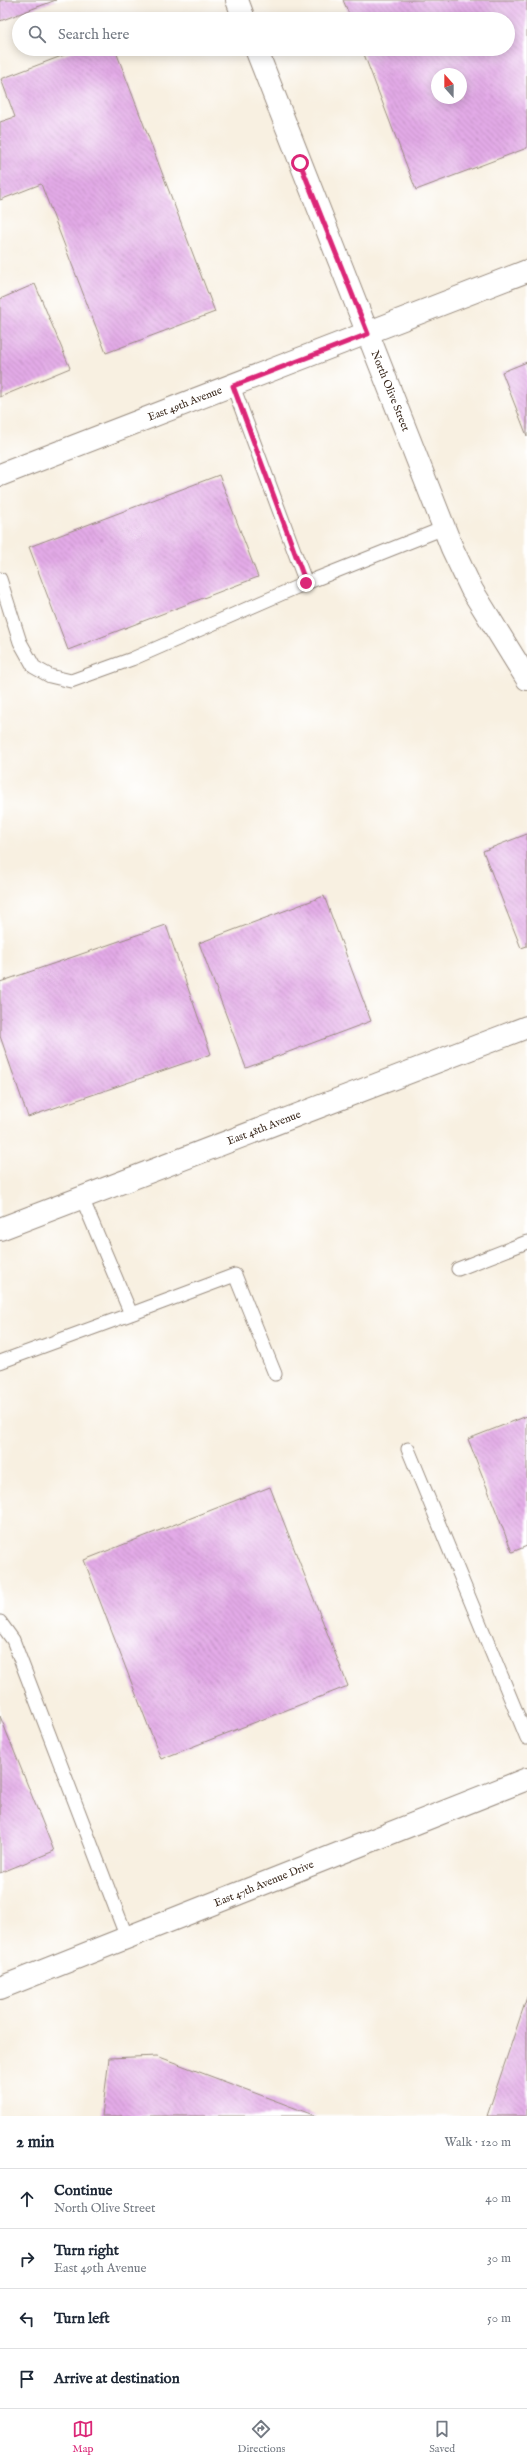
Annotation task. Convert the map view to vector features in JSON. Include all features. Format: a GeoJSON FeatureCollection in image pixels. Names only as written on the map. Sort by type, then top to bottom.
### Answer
{"type":"FeatureCollection","features":[{"type":"Feature","properties":{"kind":"street"},"geometry":{"type":"LineString","coordinates":[[237,0],[241,12]]}},
{"type":"Feature","properties":{"kind":"street","name":"North Olive Street"},"geometry":{"type":"LineString","coordinates":[[259,56],[444,528],[472,590],[527,679]]}},
{"type":"Feature","properties":{"kind":"street","name":"East 49th Avenue"},"geometry":{"type":"LineString","coordinates":[[0,475],[368,334],[527,271]]}},
{"type":"Feature","properties":{"kind":"street","name":"East 48th Avenue"},"geometry":{"type":"LineString","coordinates":[[0,1229],[527,1027]]}},
{"type":"Feature","properties":{"kind":"street","name":"East 47th Avenue Drive"},"geometry":{"type":"LineString","coordinates":[[0,1988],[527,1779]]}},
{"type":"Feature","properties":{"kind":"lane"},"geometry":{"type":"LineString","coordinates":[[233,386],[306,583]]}},
{"type":"Feature","properties":{"kind":"lane"},"geometry":{"type":"LineString","coordinates":[[0,579],[20,642],[34,667],[50,676],[71,681],[132,659],[306,583],[444,528]]}},
{"type":"Feature","properties":{"kind":"lane"},"geometry":{"type":"LineString","coordinates":[[82,1198],[131,1314]]}},
{"type":"Feature","properties":{"kind":"lane"},"geometry":{"type":"LineString","coordinates":[[458,1269],[527,1242]]}},
{"type":"Feature","properties":{"kind":"lane"},"geometry":{"type":"LineString","coordinates":[[0,1362],[235,1275],[275,1374]]}},
{"type":"Feature","properties":{"kind":"lane"},"geometry":{"type":"LineString","coordinates":[[408,1449],[527,1738]]}},
{"type":"Feature","properties":{"kind":"lane"},"geometry":{"type":"LineString","coordinates":[[0,1622],[13,1640],[127,1938]]}},
{"type":"Feature","properties":{"kind":"building"},"geometry":{"type":"Polygon","coordinates":[[[0,0],[56,0],[24,12],[12,12],[12,16],[0,21],[0,0]]]}},
{"type":"Feature","properties":{"kind":"building"},"geometry":{"type":"Polygon","coordinates":[[[343,0],[527,0],[527,148],[416,190],[365,56],[515,56],[515,12],[348,12],[343,0]]]}},
{"type":"Feature","properties":{"kind":"building"},"geometry":{"type":"Polygon","coordinates":[[[62,56],[118,56],[215,312],[106,353],[41,184],[0,200],[0,122],[15,117],[1,79],[62,56]]]}},
{"type":"Feature","properties":{"kind":"building"},"geometry":{"type":"Polygon","coordinates":[[[35,284],[70,368],[0,397],[0,299],[35,284]]]}},
{"type":"Feature","properties":{"kind":"building"},"geometry":{"type":"Polygon","coordinates":[[[527,362],[527,436],[502,372],[527,362]]]}},
{"type":"Feature","properties":{"kind":"building"},"geometry":{"type":"Polygon","coordinates":[[[219,475],[258,577],[68,650],[29,547],[219,475]]]}},
{"type":"Feature","properties":{"kind":"building"},"geometry":{"type":"Polygon","coordinates":[[[527,834],[527,946],[521,948],[483,851],[527,834]]]}},
{"type":"Feature","properties":{"kind":"building"},"geometry":{"type":"Polygon","coordinates":[[[324,896],[371,1021],[246,1068],[199,943],[324,896]]]}},
{"type":"Feature","properties":{"kind":"building"},"geometry":{"type":"Polygon","coordinates":[[[166,925],[211,1054],[28,1117],[0,1036],[0,982],[166,925]]]}},
{"type":"Feature","properties":{"kind":"building"},"geometry":{"type":"Polygon","coordinates":[[[527,1416],[527,1546],[512,1552],[468,1439],[527,1416]]]}},
{"type":"Feature","properties":{"kind":"building"},"geometry":{"type":"Polygon","coordinates":[[[270,1487],[348,1686],[161,1759],[84,1560],[270,1487]]]}},
{"type":"Feature","properties":{"kind":"building"},"geometry":{"type":"Polygon","coordinates":[[[0,1716],[54,1851],[0,1873],[0,1716]]]}},
{"type":"Feature","properties":{"kind":"building"},"geometry":{"type":"Polygon","coordinates":[[[527,1997],[527,2116],[487,2116],[527,1997]]]}},
{"type":"Feature","properties":{"kind":"building"},"geometry":{"type":"Polygon","coordinates":[[[157,2056],[316,2116],[102,2116],[109,2058],[157,2056]]]}},
{"type":"Feature","properties":{"kind":"route"},"geometry":{"type":"LineString","coordinates":[[300,163],[368,334],[233,386],[306,583]]}}]}
